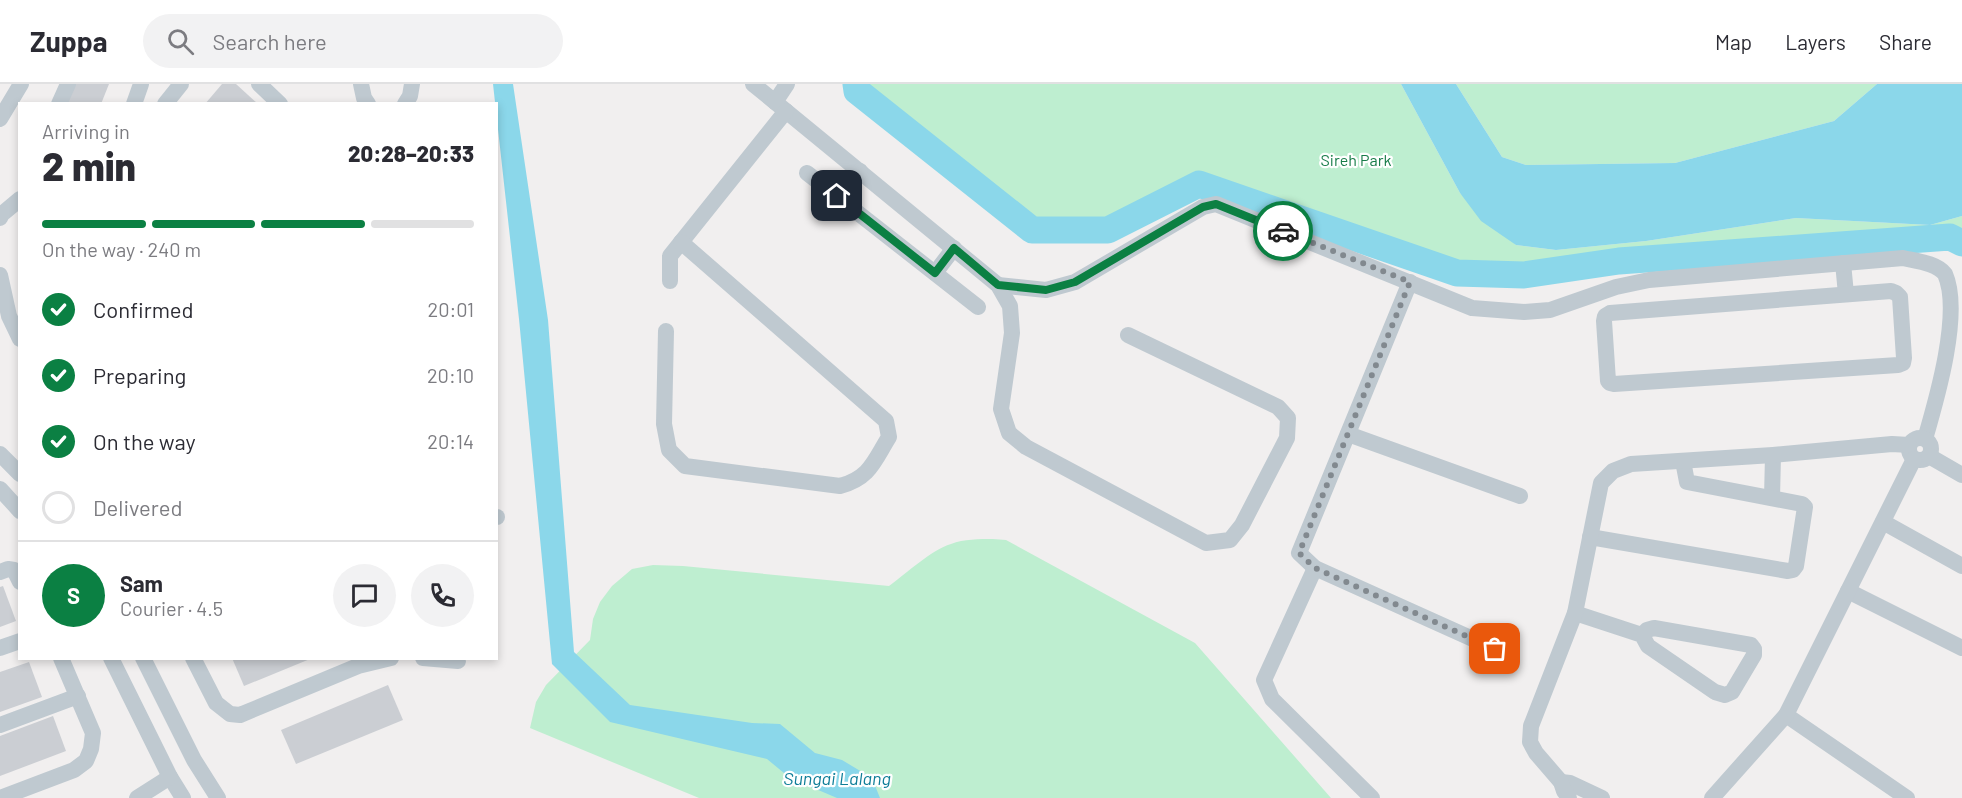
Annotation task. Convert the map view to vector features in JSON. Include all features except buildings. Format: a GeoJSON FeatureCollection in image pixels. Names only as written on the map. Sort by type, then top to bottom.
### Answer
{"type":"FeatureCollection","features":[{"type":"Feature","properties":{"kind":"street"},"geometry":{"type":"LineString","coordinates":[[0,119],[21,84]]}},
{"type":"Feature","properties":{"kind":"street"},"geometry":{"type":"LineString","coordinates":[[60,102],[69,84]]}},
{"type":"Feature","properties":{"kind":"street"},"geometry":{"type":"LineString","coordinates":[[135,102],[141,84]]}},
{"type":"Feature","properties":{"kind":"street"},"geometry":{"type":"LineString","coordinates":[[167,102],[181,84]]}},
{"type":"Feature","properties":{"kind":"street"},"geometry":{"type":"LineString","coordinates":[[259,84],[278,102]]}},
{"type":"Feature","properties":{"kind":"street"},"geometry":{"type":"LineString","coordinates":[[361,84],[367,102]]}},
{"type":"Feature","properties":{"kind":"street"},"geometry":{"type":"LineString","coordinates":[[406,102],[412,84]]}},
{"type":"Feature","properties":{"kind":"street"},"geometry":{"type":"LineString","coordinates":[[753,84],[998,285],[1010,306],[1012,333],[1001,409],[1009,433],[1026,447],[1206,543],[1230,540],[1242,525],[1287,438],[1288,418],[1278,407],[1128,335]]}},
{"type":"Feature","properties":{"kind":"street"},"geometry":{"type":"LineString","coordinates":[[670,281],[670,256],[780,106],[787,84]]}},
{"type":"Feature","properties":{"kind":"street"},"geometry":{"type":"LineString","coordinates":[[837,196],[860,171]]}},
{"type":"Feature","properties":{"kind":"street"},"geometry":{"type":"LineString","coordinates":[[807,172],[978,307]]}},
{"type":"Feature","properties":{"kind":"street"},"geometry":{"type":"LineString","coordinates":[[0,218],[18,201]]}},
{"type":"Feature","properties":{"kind":"street"},"geometry":{"type":"LineString","coordinates":[[998,285],[1046,290],[1075,282],[1203,207],[1216,204],[1472,308],[1524,312],[1550,310],[1616,286],[1666,278],[1903,258],[1926,263],[1945,273],[1959,302],[1957,350],[1925,439],[1912,440],[1917,454],[1786,715],[1712,798]]}},
{"type":"Feature","properties":{"kind":"street"},"geometry":{"type":"LineString","coordinates":[[666,331],[664,424],[669,450],[685,466],[840,486],[853,483],[866,475],[889,437],[886,421],[681,242]]}},
{"type":"Feature","properties":{"kind":"street"},"geometry":{"type":"LineString","coordinates":[[935,273],[954,248]]}},
{"type":"Feature","properties":{"kind":"street"},"geometry":{"type":"LineString","coordinates":[[1843,263],[1846,294]]}},
{"type":"Feature","properties":{"kind":"street"},"geometry":{"type":"LineString","coordinates":[[0,275],[9,316],[18,335]]}},
{"type":"Feature","properties":{"kind":"street"},"geometry":{"type":"LineString","coordinates":[[1666,278],[1666,307]]}},
{"type":"Feature","properties":{"kind":"street"},"geometry":{"type":"LineString","coordinates":[[1410,282],[1299,553],[1315,568],[1495,649]]}},
{"type":"Feature","properties":{"kind":"street"},"geometry":{"type":"LineString","coordinates":[[1891,291],[1900,297],[1903,363],[1886,366],[1610,383],[1608,381],[1605,315],[1610,313],[1846,294],[1891,291]]}},
{"type":"Feature","properties":{"kind":"street"},"geometry":{"type":"LineString","coordinates":[[1348,434],[1520,496]]}},
{"type":"Feature","properties":{"kind":"street"},"geometry":{"type":"LineString","coordinates":[[1569,798],[1562,782],[1536,753],[1530,742],[1531,726],[1575,613],[1601,483],[1613,471],[1631,464],[1773,455],[1892,444],[1962,475]]}},
{"type":"Feature","properties":{"kind":"street"},"geometry":{"type":"LineString","coordinates":[[0,454],[18,472]]}},
{"type":"Feature","properties":{"kind":"street"},"geometry":{"type":"LineString","coordinates":[[1772,498],[1773,455]]}},
{"type":"Feature","properties":{"kind":"street"},"geometry":{"type":"LineString","coordinates":[[1590,537],[1793,570],[1796,566],[1805,507],[1802,504],[1687,482],[1683,461]]}},
{"type":"Feature","properties":{"kind":"street"},"geometry":{"type":"LineString","coordinates":[[0,489],[18,509]]}},
{"type":"Feature","properties":{"kind":"street"},"geometry":{"type":"LineString","coordinates":[[1883,522],[1962,566]]}},
{"type":"Feature","properties":{"kind":"street"},"geometry":{"type":"LineString","coordinates":[[1315,568],[1264,680],[1272,699],[1372,798]]}},
{"type":"Feature","properties":{"kind":"street"},"geometry":{"type":"LineString","coordinates":[[0,572],[8,569],[14,570],[18,578]]}},
{"type":"Feature","properties":{"kind":"street"},"geometry":{"type":"LineString","coordinates":[[1848,591],[1962,648]]}},
{"type":"Feature","properties":{"kind":"street"},"geometry":{"type":"LineString","coordinates":[[1575,613],[1642,635],[1648,646],[1715,693],[1725,695],[1732,692],[1754,655],[1751,645],[1654,628],[1642,635]]}},
{"type":"Feature","properties":{"kind":"street"},"geometry":{"type":"LineString","coordinates":[[0,648],[18,642]]}},
{"type":"Feature","properties":{"kind":"street"},"geometry":{"type":"LineString","coordinates":[[0,798],[75,770],[86,760],[91,749],[93,733],[62,660]]}},
{"type":"Feature","properties":{"kind":"street"},"geometry":{"type":"LineString","coordinates":[[112,660],[170,777],[183,798]]}},
{"type":"Feature","properties":{"kind":"street"},"geometry":{"type":"LineString","coordinates":[[144,660],[194,760],[218,798]]}},
{"type":"Feature","properties":{"kind":"street"},"geometry":{"type":"LineString","coordinates":[[194,660],[216,703],[230,714],[240,715],[358,666],[383,660]]}},
{"type":"Feature","properties":{"kind":"street"},"geometry":{"type":"LineString","coordinates":[[446,660],[458,661]]}},
{"type":"Feature","properties":{"kind":"street"},"geometry":{"type":"LineString","coordinates":[[0,724],[78,696]]}},
{"type":"Feature","properties":{"kind":"street"},"geometry":{"type":"LineString","coordinates":[[1786,715],[1907,798]]}},
{"type":"Feature","properties":{"kind":"street"},"geometry":{"type":"LineString","coordinates":[[137,798],[170,777]]}},
{"type":"Feature","properties":{"kind":"street"},"geometry":{"type":"LineString","coordinates":[[1562,782],[1570,783],[1602,798]]}},
{"type":"Feature","properties":{"kind":"green space","name":"Sireh Park"},"geometry":{"type":"Polygon","coordinates":[[[856,84],[1401,84],[1460,193],[1516,245],[1556,250],[1646,241],[1796,218],[1930,225],[1962,216],[1962,243],[1950,237],[1619,261],[1524,275],[1457,273],[1199,184],[1108,230],[1032,230],[857,91],[856,84]]]}},
{"type":"Feature","properties":{"kind":"green space"},"geometry":{"type":"Polygon","coordinates":[[[1456,84],[1877,84],[1834,121],[1675,163],[1526,165],[1502,157],[1456,84]]]}},
{"type":"Feature","properties":{"kind":"green space"},"geometry":{"type":"Polygon","coordinates":[[[966,540],[1006,540],[1195,643],[1331,798],[699,798],[530,728],[536,702],[546,685],[590,640],[593,619],[600,602],[612,586],[632,569],[653,565],[683,566],[889,586],[927,556],[943,547],[966,540]]]}},
{"type":"Feature","properties":{"kind":"water","name":"Sungai Lalang"},"geometry":{"type":"Polygon","coordinates":[[[493,84],[513,84],[548,320],[574,652],[630,705],[752,723],[780,724],[815,753],[842,760],[872,778],[880,798],[837,798],[790,778],[767,759],[610,722],[552,664],[519,319],[498,129],[498,102],[495,102],[493,84]]]}},
{"type":"Feature","properties":{"kind":"water"},"geometry":{"type":"Polygon","coordinates":[[[1401,84],[1456,84],[1502,157],[1526,165],[1675,163],[1834,121],[1877,84],[1962,84],[1962,216],[1930,225],[1796,218],[1646,241],[1556,250],[1516,245],[1481,221],[1460,193],[1401,84]]]}},
{"type":"Feature","properties":{"kind":"waterway"},"geometry":{"type":"LineString","coordinates":[[856,84],[857,91],[1032,230],[1108,230],[1199,184],[1457,273],[1524,275],[1619,261],[1950,237],[1962,243]]}},
{"type":"Feature","properties":{"kind":"way so far"},"geometry":{"type":"LineString","coordinates":[[1283,231],[1410,282],[1299,553],[1315,568],[1495,649]]}},
{"type":"Feature","properties":{"kind":"route"},"geometry":{"type":"LineString","coordinates":[[837,196],[935,273],[954,248],[998,285],[1046,290],[1075,282],[1203,207],[1216,204],[1283,231]]}}]}
